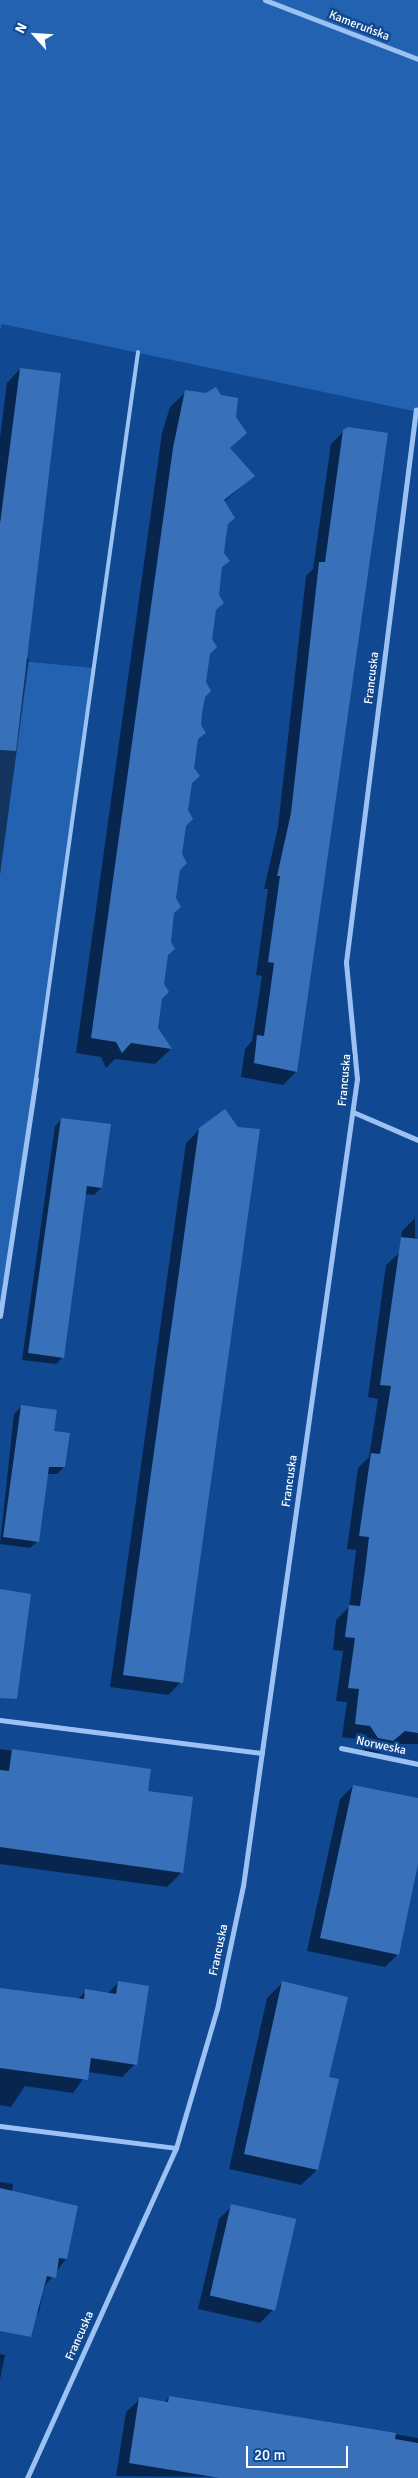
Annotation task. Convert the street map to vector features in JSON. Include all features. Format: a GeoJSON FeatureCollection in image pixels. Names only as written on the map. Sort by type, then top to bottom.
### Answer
{"type":"FeatureCollection","features":[{"type":"Feature","properties":{"kind":"street","name":"Kameruńska"},"geometry":{"type":"LineString","coordinates":[[265,0],[418,59]]}},
{"type":"Feature","properties":{"kind":"street","name":"Francuska"},"geometry":{"type":"LineString","coordinates":[[27,2478],[176,2148],[217,2009],[243,1886],[359,1062],[346,962],[416,409]]}},
{"type":"Feature","properties":{"kind":"street"},"geometry":{"type":"LineString","coordinates":[[0,1316],[36,1079]]}},
{"type":"Feature","properties":{"kind":"street"},"geometry":{"type":"LineString","coordinates":[[353,1112],[418,1140]]}},
{"type":"Feature","properties":{"kind":"street"},"geometry":{"type":"LineString","coordinates":[[0,1720],[262,1753]]}},
{"type":"Feature","properties":{"kind":"street","name":"Norweska"},"geometry":{"type":"LineString","coordinates":[[341,1748],[418,1764]]}},
{"type":"Feature","properties":{"kind":"street"},"geometry":{"type":"LineString","coordinates":[[0,2126],[176,2148]]}},
{"type":"Feature","properties":{"kind":"lane"},"geometry":{"type":"LineString","coordinates":[[36,1079],[138,352]]}},
{"type":"Feature","properties":{"kind":"shaded area"},"geometry":{"type":"Polygon","coordinates":[[[0,0],[418,0],[418,412],[2,324],[0,330],[0,0]]]}},
{"type":"Feature","properties":{"kind":"shaded area"},"geometry":{"type":"Polygon","coordinates":[[[0,659],[93,668],[0,1316],[0,659]]]}},
{"type":"Feature","properties":{"kind":"building"},"geometry":{"type":"Polygon","coordinates":[[[20,368],[61,373],[16,751],[0,750],[0,524],[20,368]]]}},
{"type":"Feature","properties":{"kind":"building"},"geometry":{"type":"Polygon","coordinates":[[[216,387],[221,395],[238,398],[236,417],[247,433],[230,448],[255,476],[224,500],[235,518],[228,524],[224,553],[230,561],[222,567],[219,595],[224,603],[216,610],[212,639],[217,647],[210,654],[206,682],[211,691],[205,697],[202,713],[201,725],[206,733],[198,739],[194,768],[200,776],[192,783],[188,810],[193,819],[186,826],[182,854],[187,863],[180,870],[176,898],[181,907],[174,913],[171,942],[175,949],[168,955],[164,984],[169,992],[162,999],[158,1028],[172,1049],[131,1043],[122,1053],[116,1042],[91,1038],[173,448],[185,390],[206,393],[216,387]]]}},
{"type":"Feature","properties":{"kind":"building"},"geometry":{"type":"Polygon","coordinates":[[[348,427],[388,433],[297,1072],[254,1063],[257,1035],[264,1036],[274,963],[268,962],[280,876],[277,876],[291,813],[319,562],[325,562],[343,430],[348,427]]]}},
{"type":"Feature","properties":{"kind":"building"},"geometry":{"type":"Polygon","coordinates":[[[225,1109],[238,1127],[260,1129],[183,1683],[123,1675],[199,1128],[225,1109]]]}},
{"type":"Feature","properties":{"kind":"building"},"geometry":{"type":"Polygon","coordinates":[[[61,1118],[111,1124],[102,1188],[87,1186],[64,1358],[28,1353],[61,1118]]]}},
{"type":"Feature","properties":{"kind":"building"},"geometry":{"type":"Polygon","coordinates":[[[401,1237],[418,1239],[418,1733],[405,1731],[393,1741],[378,1738],[370,1726],[355,1724],[359,1689],[348,1688],[355,1638],[345,1637],[349,1605],[360,1606],[369,1537],[359,1536],[371,1453],[380,1454],[391,1386],[380,1385],[401,1237]]]}},
{"type":"Feature","properties":{"kind":"building"},"geometry":{"type":"Polygon","coordinates":[[[21,1405],[57,1410],[54,1431],[70,1433],[65,1467],[49,1467],[39,1542],[3,1537],[21,1405]]]}},
{"type":"Feature","properties":{"kind":"building"},"geometry":{"type":"Polygon","coordinates":[[[0,1589],[31,1594],[17,1699],[0,1698],[0,1589]]]}},
{"type":"Feature","properties":{"kind":"building"},"geometry":{"type":"Polygon","coordinates":[[[12,1749],[151,1769],[148,1791],[193,1797],[183,1873],[0,1847],[0,1770],[9,1771],[12,1749]]]}},
{"type":"Feature","properties":{"kind":"building"},"geometry":{"type":"Polygon","coordinates":[[[353,1785],[418,1798],[418,1864],[399,1955],[320,1938],[353,1785]]]}},
{"type":"Feature","properties":{"kind":"building"},"geometry":{"type":"Polygon","coordinates":[[[118,1981],[149,1986],[137,2065],[91,2058],[88,2080],[0,2068],[0,1988],[84,1999],[85,1989],[116,1994],[118,1981]]]}},
{"type":"Feature","properties":{"kind":"building"},"geometry":{"type":"Polygon","coordinates":[[[282,1981],[348,1997],[329,2077],[339,2079],[318,2170],[244,2154],[282,1981]]]}},
{"type":"Feature","properties":{"kind":"building"},"geometry":{"type":"Polygon","coordinates":[[[0,2188],[78,2206],[67,2259],[59,2258],[56,2278],[47,2276],[31,2337],[0,2331],[0,2188]]]}},
{"type":"Feature","properties":{"kind":"building"},"geometry":{"type":"Polygon","coordinates":[[[231,2204],[296,2219],[275,2311],[210,2296],[231,2204]]]}},
{"type":"Feature","properties":{"kind":"building"},"geometry":{"type":"Polygon","coordinates":[[[169,2396],[396,2433],[395,2439],[418,2443],[418,2478],[220,2478],[129,2463],[139,2397],[168,2402],[169,2396]]]}}]}
